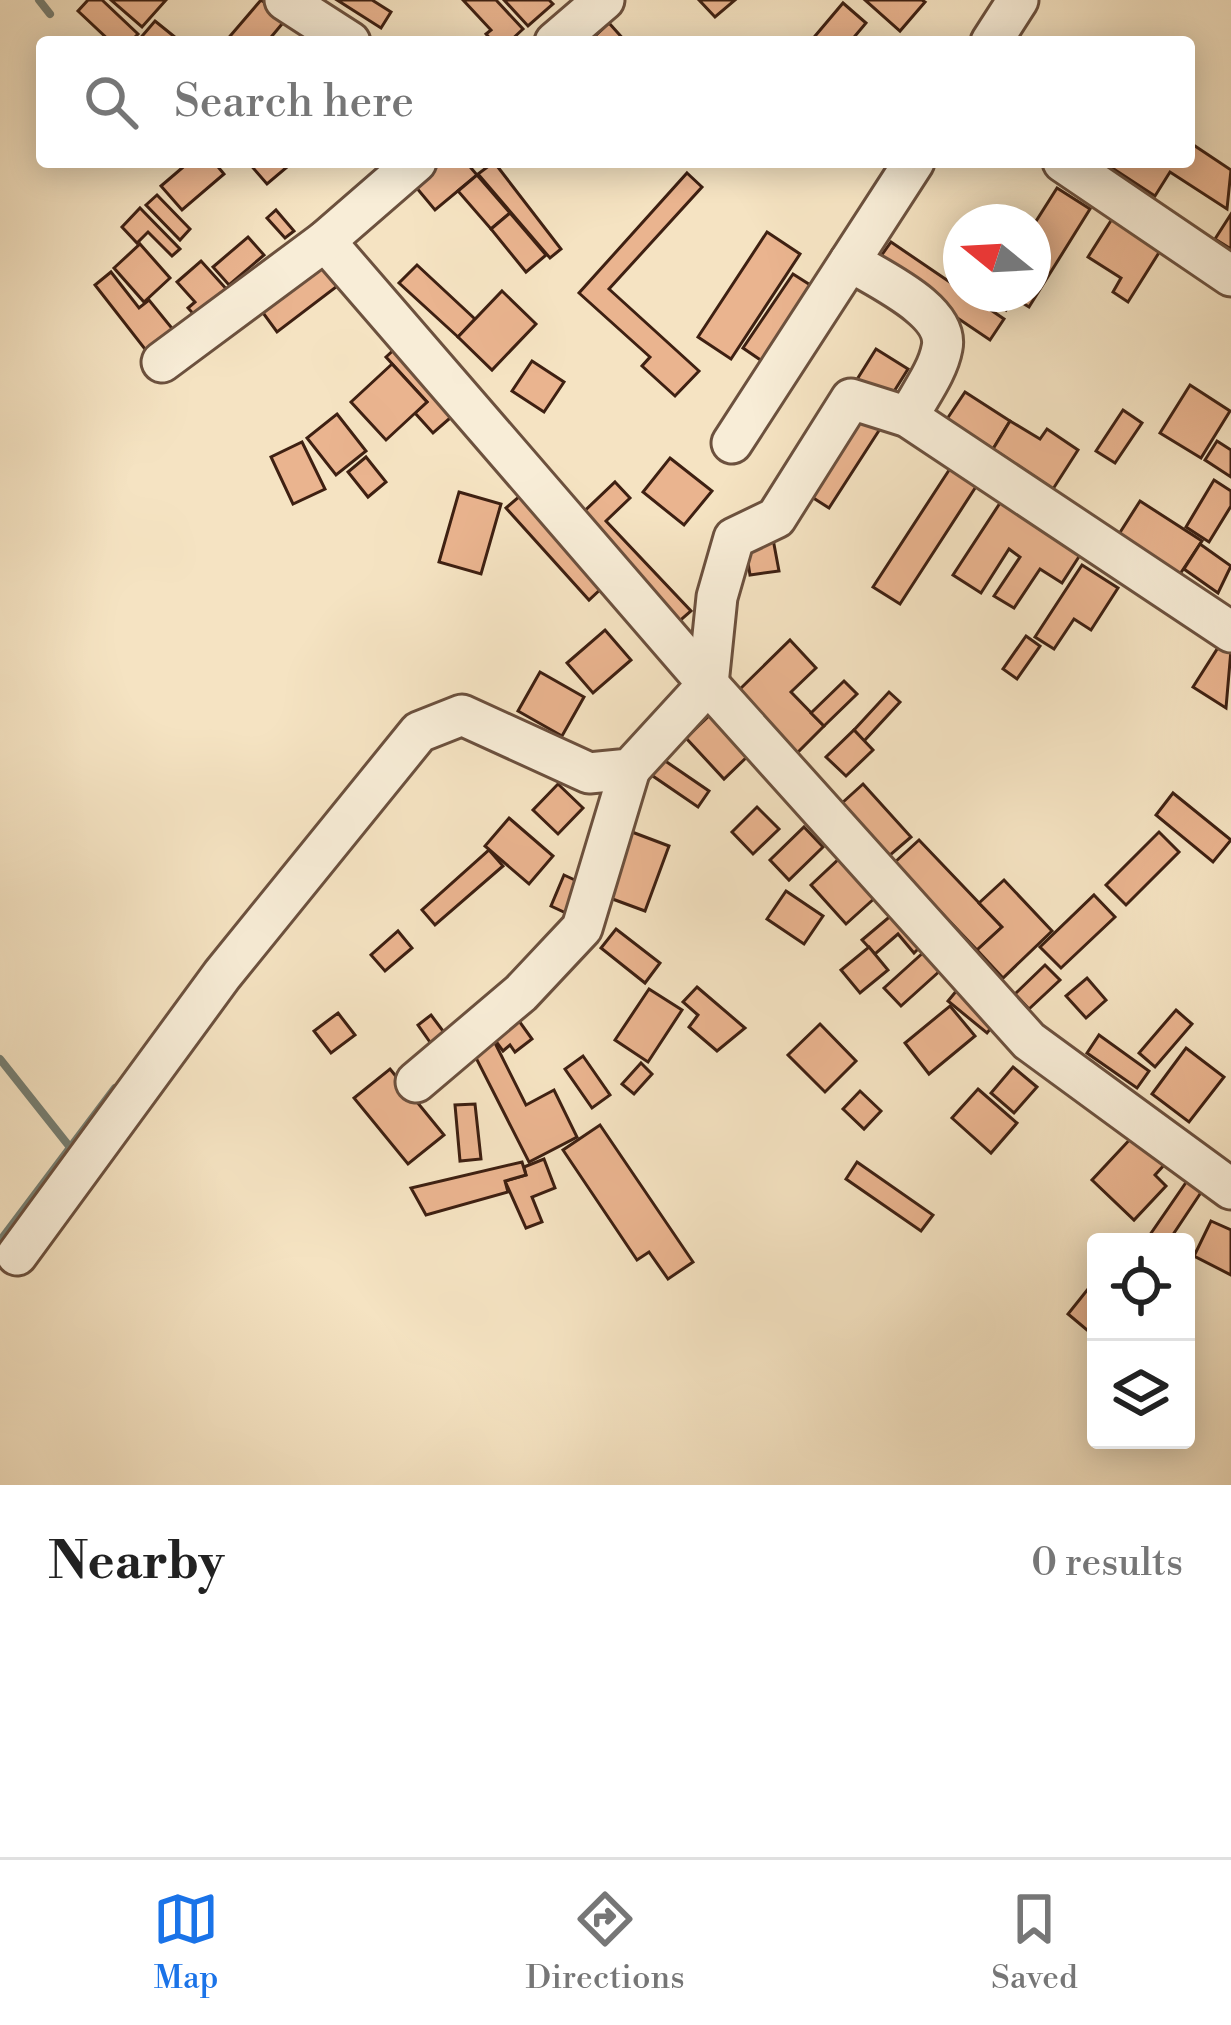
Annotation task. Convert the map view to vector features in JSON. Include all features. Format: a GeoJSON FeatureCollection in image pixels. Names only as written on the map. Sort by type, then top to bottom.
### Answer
{"type":"FeatureCollection","features":[{"type":"Feature","properties":{"kind":"street"},"geometry":{"type":"LineString","coordinates":[[285,0],[341,36]]}},
{"type":"Feature","properties":{"kind":"street"},"geometry":{"type":"LineString","coordinates":[[562,36],[604,0]]}},
{"type":"Feature","properties":{"kind":"street"},"geometry":{"type":"LineString","coordinates":[[995,36],[1018,0]]}},
{"type":"Feature","properties":{"kind":"street"},"geometry":{"type":"LineString","coordinates":[[162,362],[325,241],[409,168]]}},
{"type":"Feature","properties":{"kind":"street"},"geometry":{"type":"LineString","coordinates":[[732,443],[910,168]]}},
{"type":"Feature","properties":{"kind":"street"},"geometry":{"type":"LineString","coordinates":[[1073,168],[1231,276]]}},
{"type":"Feature","properties":{"kind":"street"},"geometry":{"type":"LineString","coordinates":[[325,241],[709,683],[1029,1041],[1231,1189]]}},
{"type":"Feature","properties":{"kind":"street"},"geometry":{"type":"LineString","coordinates":[[850,261],[934,318],[943,333],[942,351],[908,417]]}},
{"type":"Feature","properties":{"kind":"street"},"geometry":{"type":"LineString","coordinates":[[416,1082],[521,993],[582,928],[630,769],[709,683],[717,596],[734,538],[776,518],[851,399],[908,417],[1231,632]]}},
{"type":"Feature","properties":{"kind":"street"},"geometry":{"type":"LineString","coordinates":[[17,1256],[222,975],[419,732],[462,715],[590,772],[630,769]]}},
{"type":"Feature","properties":{"kind":"building"},"geometry":{"type":"Polygon","coordinates":[[[88,0],[102,0],[138,34],[105,36],[78,11],[88,0]]]}},
{"type":"Feature","properties":{"kind":"building"},"geometry":{"type":"Polygon","coordinates":[[[111,0],[166,0],[142,27],[111,0]]]}},
{"type":"Feature","properties":{"kind":"building"},"geometry":{"type":"Polygon","coordinates":[[[261,0],[287,18],[272,36],[230,36],[261,0]]]}},
{"type":"Feature","properties":{"kind":"building"},"geometry":{"type":"Polygon","coordinates":[[[337,0],[372,0],[391,12],[381,28],[337,0]]]}},
{"type":"Feature","properties":{"kind":"building"},"geometry":{"type":"Polygon","coordinates":[[[463,0],[496,0],[523,29],[515,36],[488,36],[491,30],[463,0]]]}},
{"type":"Feature","properties":{"kind":"building"},"geometry":{"type":"Polygon","coordinates":[[[504,0],[549,0],[553,4],[528,26],[504,0]]]}},
{"type":"Feature","properties":{"kind":"building"},"geometry":{"type":"Polygon","coordinates":[[[699,0],[735,0],[715,17],[699,0]]]}},
{"type":"Feature","properties":{"kind":"building"},"geometry":{"type":"Polygon","coordinates":[[[865,0],[922,0],[925,2],[900,31],[865,0]]]}},
{"type":"Feature","properties":{"kind":"building"},"geometry":{"type":"Polygon","coordinates":[[[843,3],[866,23],[855,36],[815,36],[843,3]]]}},
{"type":"Feature","properties":{"kind":"building"},"geometry":{"type":"Polygon","coordinates":[[[155,21],[174,36],[142,36],[155,21]]]}},
{"type":"Feature","properties":{"kind":"building"},"geometry":{"type":"Polygon","coordinates":[[[609,23],[621,36],[595,36],[609,23]]]}},
{"type":"Feature","properties":{"kind":"building"},"geometry":{"type":"Polygon","coordinates":[[[1195,146],[1231,170],[1227,209],[1170,172],[1155,196],[1112,168],[1195,168],[1195,146]]]}},
{"type":"Feature","properties":{"kind":"building"},"geometry":{"type":"Polygon","coordinates":[[[182,168],[219,168],[224,174],[182,210],[161,186],[182,168]]]}},
{"type":"Feature","properties":{"kind":"building"},"geometry":{"type":"Polygon","coordinates":[[[253,168],[286,168],[267,184],[253,168]]]}},
{"type":"Feature","properties":{"kind":"building"},"geometry":{"type":"Polygon","coordinates":[[[424,168],[471,168],[477,175],[435,210],[410,180],[424,168]]]}},
{"type":"Feature","properties":{"kind":"building"},"geometry":{"type":"Polygon","coordinates":[[[499,168],[561,249],[550,258],[478,174],[499,168]]]}},
{"type":"Feature","properties":{"kind":"building"},"geometry":{"type":"Polygon","coordinates":[[[687,173],[702,187],[609,289],[699,371],[675,396],[642,366],[650,357],[579,293],[687,173]]]}},
{"type":"Feature","properties":{"kind":"building"},"geometry":{"type":"Polygon","coordinates":[[[477,175],[510,213],[491,229],[458,191],[477,175]]]}},
{"type":"Feature","properties":{"kind":"building"},"geometry":{"type":"Polygon","coordinates":[[[1057,188],[1090,209],[1051,272],[1051,204],[1047,204],[1057,188]]]}},
{"type":"Feature","properties":{"kind":"building"},"geometry":{"type":"Polygon","coordinates":[[[157,195],[190,229],[180,240],[146,205],[157,195]]]}},
{"type":"Feature","properties":{"kind":"building"},"geometry":{"type":"Polygon","coordinates":[[[140,208],[180,249],[172,256],[148,232],[137,243],[122,227],[140,208]]]}},
{"type":"Feature","properties":{"kind":"building"},"geometry":{"type":"Polygon","coordinates":[[[276,210],[294,231],[285,238],[267,218],[276,210]]]}},
{"type":"Feature","properties":{"kind":"building"},"geometry":{"type":"Polygon","coordinates":[[[510,213],[546,255],[526,272],[491,229],[510,213]]]}},
{"type":"Feature","properties":{"kind":"building"},"geometry":{"type":"Polygon","coordinates":[[[1231,214],[1231,249],[1215,239],[1231,214]]]}},
{"type":"Feature","properties":{"kind":"building"},"geometry":{"type":"Polygon","coordinates":[[[1112,219],[1160,251],[1128,302],[1113,292],[1121,278],[1088,257],[1112,219]]]}},
{"type":"Feature","properties":{"kind":"building"},"geometry":{"type":"Polygon","coordinates":[[[767,232],[800,254],[731,359],[698,337],[767,232]]]}},
{"type":"Feature","properties":{"kind":"building"},"geometry":{"type":"Polygon","coordinates":[[[248,237],[264,255],[229,285],[213,267],[248,237]]]}},
{"type":"Feature","properties":{"kind":"building"},"geometry":{"type":"Polygon","coordinates":[[[891,242],[943,277],[943,308],[876,263],[891,242]]]}},
{"type":"Feature","properties":{"kind":"building"},"geometry":{"type":"Polygon","coordinates":[[[140,244],[170,278],[144,302],[114,268],[140,244]]]}},
{"type":"Feature","properties":{"kind":"building"},"geometry":{"type":"Polygon","coordinates":[[[321,258],[340,284],[277,332],[258,306],[321,258]]]}},
{"type":"Feature","properties":{"kind":"building"},"geometry":{"type":"Polygon","coordinates":[[[201,261],[230,293],[199,320],[188,308],[195,302],[177,282],[201,261]]]}},
{"type":"Feature","properties":{"kind":"building"},"geometry":{"type":"Polygon","coordinates":[[[417,265],[475,319],[458,337],[399,283],[417,265]]]}},
{"type":"Feature","properties":{"kind":"building"},"geometry":{"type":"Polygon","coordinates":[[[111,272],[139,308],[149,300],[175,332],[148,353],[95,285],[111,272]]]}},
{"type":"Feature","properties":{"kind":"building"},"geometry":{"type":"Polygon","coordinates":[[[793,274],[815,288],[765,363],[743,348],[793,274]]]}},
{"type":"Feature","properties":{"kind":"building"},"geometry":{"type":"Polygon","coordinates":[[[502,291],[536,324],[492,370],[458,337],[502,291]]]}},
{"type":"Feature","properties":{"kind":"building"},"geometry":{"type":"Polygon","coordinates":[[[949,312],[994,312],[1004,319],[990,340],[949,312]]]}},
{"type":"Feature","properties":{"kind":"building"},"geometry":{"type":"Polygon","coordinates":[[[398,346],[457,412],[433,433],[415,413],[427,402],[386,357],[398,346]]]}},
{"type":"Feature","properties":{"kind":"building"},"geometry":{"type":"Polygon","coordinates":[[[876,349],[908,369],[888,401],[856,381],[876,349]]]}},
{"type":"Feature","properties":{"kind":"building"},"geometry":{"type":"Polygon","coordinates":[[[532,361],[564,382],[544,412],[512,391],[532,361]]]}},
{"type":"Feature","properties":{"kind":"building"},"geometry":{"type":"Polygon","coordinates":[[[392,364],[427,402],[386,440],[351,402],[392,364]]]}},
{"type":"Feature","properties":{"kind":"building"},"geometry":{"type":"Polygon","coordinates":[[[1190,385],[1230,411],[1201,458],[1160,433],[1190,385]]]}},
{"type":"Feature","properties":{"kind":"building"},"geometry":{"type":"Polygon","coordinates":[[[965,392],[1010,421],[993,449],[947,419],[965,392]]]}},
{"type":"Feature","properties":{"kind":"building"},"geometry":{"type":"Polygon","coordinates":[[[1123,410],[1142,423],[1115,463],[1096,451],[1123,410]]]}},
{"type":"Feature","properties":{"kind":"building"},"geometry":{"type":"Polygon","coordinates":[[[855,413],[880,429],[829,508],[804,492],[855,413]]]}},
{"type":"Feature","properties":{"kind":"building"},"geometry":{"type":"Polygon","coordinates":[[[337,414],[366,451],[336,475],[307,438],[337,414]]]}},
{"type":"Feature","properties":{"kind":"building"},"geometry":{"type":"Polygon","coordinates":[[[1010,421],[1040,439],[1047,429],[1078,450],[1053,489],[993,449],[1010,421]]]}},
{"type":"Feature","properties":{"kind":"building"},"geometry":{"type":"Polygon","coordinates":[[[1217,441],[1231,450],[1231,477],[1205,460],[1217,441]]]}},
{"type":"Feature","properties":{"kind":"building"},"geometry":{"type":"Polygon","coordinates":[[[302,442],[325,489],[293,504],[271,457],[302,442]]]}},
{"type":"Feature","properties":{"kind":"building"},"geometry":{"type":"Polygon","coordinates":[[[366,457],[386,482],[368,497],[348,472],[366,457]]]}},
{"type":"Feature","properties":{"kind":"building"},"geometry":{"type":"Polygon","coordinates":[[[670,458],[712,491],[684,525],[643,492],[670,458]]]}},
{"type":"Feature","properties":{"kind":"building"},"geometry":{"type":"Polygon","coordinates":[[[953,464],[979,482],[900,604],[873,587],[953,464]]]}},
{"type":"Feature","properties":{"kind":"building"},"geometry":{"type":"Polygon","coordinates":[[[1214,480],[1231,491],[1231,506],[1209,542],[1186,527],[1214,480]]]}},
{"type":"Feature","properties":{"kind":"building"},"geometry":{"type":"Polygon","coordinates":[[[615,482],[630,498],[606,521],[691,611],[675,625],[575,520],[615,482]]]}},
{"type":"Feature","properties":{"kind":"building"},"geometry":{"type":"Polygon","coordinates":[[[459,492],[501,504],[481,574],[439,562],[459,492]]]}},
{"type":"Feature","properties":{"kind":"building"},"geometry":{"type":"Polygon","coordinates":[[[521,495],[604,586],[589,600],[506,508],[521,495]]]}},
{"type":"Feature","properties":{"kind":"building"},"geometry":{"type":"Polygon","coordinates":[[[1002,500],[1082,552],[1062,583],[1040,569],[1014,608],[994,596],[1020,557],[1009,549],[981,593],[953,575],[1002,500]]]}},
{"type":"Feature","properties":{"kind":"building"},"geometry":{"type":"Polygon","coordinates":[[[1140,501],[1202,541],[1180,574],[1119,534],[1140,501]]]}},
{"type":"Feature","properties":{"kind":"building"},"geometry":{"type":"Polygon","coordinates":[[[773,539],[779,571],[750,575],[745,544],[773,539]]]}},
{"type":"Feature","properties":{"kind":"building"},"geometry":{"type":"Polygon","coordinates":[[[1200,544],[1231,566],[1218,593],[1184,569],[1200,544]]]}},
{"type":"Feature","properties":{"kind":"building"},"geometry":{"type":"Polygon","coordinates":[[[1082,565],[1118,588],[1091,630],[1074,619],[1054,649],[1035,637],[1082,565]]]}},
{"type":"Feature","properties":{"kind":"building"},"geometry":{"type":"Polygon","coordinates":[[[605,630],[631,660],[593,693],[567,663],[605,630]]]}},
{"type":"Feature","properties":{"kind":"building"},"geometry":{"type":"Polygon","coordinates":[[[1026,636],[1040,646],[1017,679],[1003,669],[1026,636]]]}},
{"type":"Feature","properties":{"kind":"building"},"geometry":{"type":"Polygon","coordinates":[[[790,640],[816,668],[791,692],[824,726],[797,753],[738,691],[790,640]]]}},
{"type":"Feature","properties":{"kind":"building"},"geometry":{"type":"Polygon","coordinates":[[[1221,643],[1231,650],[1226,708],[1193,687],[1221,643]]]}},
{"type":"Feature","properties":{"kind":"building"},"geometry":{"type":"Polygon","coordinates":[[[540,672],[584,697],[562,736],[518,711],[540,672]]]}},
{"type":"Feature","properties":{"kind":"building"},"geometry":{"type":"Polygon","coordinates":[[[844,681],[857,694],[824,726],[811,713],[844,681]]]}},
{"type":"Feature","properties":{"kind":"building"},"geometry":{"type":"Polygon","coordinates":[[[889,692],[900,702],[864,741],[854,730],[889,692]]]}},
{"type":"Feature","properties":{"kind":"building"},"geometry":{"type":"Polygon","coordinates":[[[712,713],[750,754],[724,779],[686,738],[712,713]]]}},
{"type":"Feature","properties":{"kind":"building"},"geometry":{"type":"Polygon","coordinates":[[[854,730],[873,750],[846,776],[826,757],[854,730]]]}},
{"type":"Feature","properties":{"kind":"building"},"geometry":{"type":"Polygon","coordinates":[[[658,756],[709,791],[698,807],[647,772],[658,756]]]}},
{"type":"Feature","properties":{"kind":"building"},"geometry":{"type":"Polygon","coordinates":[[[558,784],[583,808],[558,834],[533,810],[558,784]]]}},
{"type":"Feature","properties":{"kind":"building"},"geometry":{"type":"Polygon","coordinates":[[[863,784],[911,837],[889,856],[842,803],[863,784]]]}},
{"type":"Feature","properties":{"kind":"building"},"geometry":{"type":"Polygon","coordinates":[[[1173,793],[1231,840],[1213,862],[1156,815],[1173,793]]]}},
{"type":"Feature","properties":{"kind":"building"},"geometry":{"type":"Polygon","coordinates":[[[757,807],[779,829],[753,854],[732,832],[757,807]]]}},
{"type":"Feature","properties":{"kind":"building"},"geometry":{"type":"Polygon","coordinates":[[[509,818],[553,856],[529,884],[485,846],[509,818]]]}},
{"type":"Feature","properties":{"kind":"building"},"geometry":{"type":"Polygon","coordinates":[[[804,827],[823,847],[789,880],[770,860],[804,827]]]}},
{"type":"Feature","properties":{"kind":"building"},"geometry":{"type":"Polygon","coordinates":[[[624,829],[669,846],[645,911],[599,894],[624,829]]]}},
{"type":"Feature","properties":{"kind":"building"},"geometry":{"type":"Polygon","coordinates":[[[1159,832],[1179,852],[1126,905],[1106,885],[1159,832]]]}},
{"type":"Feature","properties":{"kind":"building"},"geometry":{"type":"Polygon","coordinates":[[[919,840],[1002,927],[977,950],[894,863],[919,840]]]}},
{"type":"Feature","properties":{"kind":"building"},"geometry":{"type":"Polygon","coordinates":[[[489,850],[503,866],[435,925],[422,910],[489,850]]]}},
{"type":"Feature","properties":{"kind":"building"},"geometry":{"type":"Polygon","coordinates":[[[841,857],[877,896],[846,924],[811,885],[841,857]]]}},
{"type":"Feature","properties":{"kind":"building"},"geometry":{"type":"Polygon","coordinates":[[[564,875],[579,882],[566,913],[551,906],[564,875]]]}},
{"type":"Feature","properties":{"kind":"building"},"geometry":{"type":"Polygon","coordinates":[[[1004,880],[1052,931],[1003,978],[977,950],[1002,927],[979,903],[1004,880]]]}},
{"type":"Feature","properties":{"kind":"building"},"geometry":{"type":"Polygon","coordinates":[[[786,891],[823,916],[804,944],[767,919],[786,891]]]}},
{"type":"Feature","properties":{"kind":"building"},"geometry":{"type":"Polygon","coordinates":[[[1094,895],[1115,917],[1061,968],[1040,947],[1094,895]]]}},
{"type":"Feature","properties":{"kind":"building"},"geometry":{"type":"Polygon","coordinates":[[[894,913],[922,945],[914,953],[898,934],[875,954],[862,940],[894,913]]]}},
{"type":"Feature","properties":{"kind":"building"},"geometry":{"type":"Polygon","coordinates":[[[616,929],[660,963],[645,983],[601,948],[616,929]]]}},
{"type":"Feature","properties":{"kind":"building"},"geometry":{"type":"Polygon","coordinates":[[[398,931],[412,948],[385,971],[371,955],[398,931]]]}},
{"type":"Feature","properties":{"kind":"building"},"geometry":{"type":"Polygon","coordinates":[[[869,947],[888,970],[860,993],[841,970],[869,947]]]}},
{"type":"Feature","properties":{"kind":"building"},"geometry":{"type":"Polygon","coordinates":[[[925,951],[942,969],[901,1006],[884,988],[925,951]]]}},
{"type":"Feature","properties":{"kind":"building"},"geometry":{"type":"Polygon","coordinates":[[[1045,965],[1060,980],[1029,1009],[1015,994],[1045,965]]]}},
{"type":"Feature","properties":{"kind":"building"},"geometry":{"type":"Polygon","coordinates":[[[1087,978],[1106,1000],[1086,1018],[1066,996],[1087,978]]]}},
{"type":"Feature","properties":{"kind":"building"},"geometry":{"type":"Polygon","coordinates":[[[697,987],[745,1028],[717,1051],[689,1027],[698,1015],[683,1002],[697,987]]]}},
{"type":"Feature","properties":{"kind":"building"},"geometry":{"type":"Polygon","coordinates":[[[649,989],[682,1010],[648,1062],[615,1040],[649,989]]]}},
{"type":"Feature","properties":{"kind":"building"},"geometry":{"type":"Polygon","coordinates":[[[958,989],[996,1022],[987,1033],[948,1001],[958,989]]]}},
{"type":"Feature","properties":{"kind":"building"},"geometry":{"type":"Polygon","coordinates":[[[950,1006],[975,1036],[929,1074],[905,1043],[950,1006]]]}},
{"type":"Feature","properties":{"kind":"building"},"geometry":{"type":"Polygon","coordinates":[[[1176,1010],[1192,1024],[1155,1067],[1139,1053],[1176,1010]]]}},
{"type":"Feature","properties":{"kind":"building"},"geometry":{"type":"Polygon","coordinates":[[[338,1013],[355,1035],[331,1053],[314,1031],[338,1013]]]}},
{"type":"Feature","properties":{"kind":"building"},"geometry":{"type":"Polygon","coordinates":[[[514,1014],[532,1039],[515,1052],[510,1045],[503,1051],[489,1032],[514,1014]]]}},
{"type":"Feature","properties":{"kind":"building"},"geometry":{"type":"Polygon","coordinates":[[[431,1015],[446,1035],[432,1045],[418,1025],[431,1015]]]}},
{"type":"Feature","properties":{"kind":"building"},"geometry":{"type":"Polygon","coordinates":[[[820,1024],[856,1061],[825,1092],[788,1055],[820,1024]]]}},
{"type":"Feature","properties":{"kind":"building"},"geometry":{"type":"Polygon","coordinates":[[[1099,1035],[1149,1071],[1137,1088],[1087,1053],[1099,1035]]]}},
{"type":"Feature","properties":{"kind":"building"},"geometry":{"type":"Polygon","coordinates":[[[494,1041],[526,1105],[554,1090],[577,1137],[529,1162],[473,1052],[494,1041]]]}},
{"type":"Feature","properties":{"kind":"building"},"geometry":{"type":"Polygon","coordinates":[[[1186,1048],[1224,1077],[1189,1122],[1152,1094],[1186,1048]]]}},
{"type":"Feature","properties":{"kind":"building"},"geometry":{"type":"Polygon","coordinates":[[[583,1056],[610,1095],[592,1108],[565,1069],[583,1056]]]}},
{"type":"Feature","properties":{"kind":"building"},"geometry":{"type":"Polygon","coordinates":[[[641,1063],[652,1074],[634,1094],[622,1084],[641,1063]]]}},
{"type":"Feature","properties":{"kind":"building"},"geometry":{"type":"Polygon","coordinates":[[[1013,1067],[1037,1087],[1014,1113],[991,1093],[1013,1067]]]}},
{"type":"Feature","properties":{"kind":"building"},"geometry":{"type":"Polygon","coordinates":[[[390,1069],[444,1135],[408,1164],[354,1098],[390,1069]]]}},
{"type":"Feature","properties":{"kind":"building"},"geometry":{"type":"Polygon","coordinates":[[[978,1089],[1017,1123],[991,1153],[952,1118],[978,1089]]]}},
{"type":"Feature","properties":{"kind":"building"},"geometry":{"type":"Polygon","coordinates":[[[860,1091],[881,1111],[864,1129],[843,1109],[860,1091]]]}},
{"type":"Feature","properties":{"kind":"building"},"geometry":{"type":"Polygon","coordinates":[[[475,1104],[481,1159],[460,1161],[455,1105],[475,1104]]]}},
{"type":"Feature","properties":{"kind":"building"},"geometry":{"type":"Polygon","coordinates":[[[600,1125],[693,1262],[668,1279],[649,1252],[637,1260],[563,1150],[600,1125]]]}},
{"type":"Feature","properties":{"kind":"building"},"geometry":{"type":"Polygon","coordinates":[[[1134,1135],[1165,1164],[1155,1175],[1166,1186],[1134,1220],[1092,1180],[1134,1135]]]}},
{"type":"Feature","properties":{"kind":"building"},"geometry":{"type":"Polygon","coordinates":[[[544,1159],[555,1188],[532,1197],[542,1222],[526,1228],[505,1181],[526,1175],[524,1167],[544,1159]]]}},
{"type":"Feature","properties":{"kind":"building"},"geometry":{"type":"Polygon","coordinates":[[[522,1162],[526,1175],[505,1181],[508,1192],[426,1215],[411,1188],[522,1162]]]}},
{"type":"Feature","properties":{"kind":"building"},"geometry":{"type":"Polygon","coordinates":[[[857,1162],[933,1215],[921,1231],[846,1179],[857,1162]]]}},
{"type":"Feature","properties":{"kind":"building"},"geometry":{"type":"Polygon","coordinates":[[[1187,1181],[1202,1191],[1174,1233],[1151,1233],[1187,1181]]]}},
{"type":"Feature","properties":{"kind":"building"},"geometry":{"type":"Polygon","coordinates":[[[1211,1221],[1231,1230],[1231,1275],[1195,1254],[1211,1221]]]}},
{"type":"Feature","properties":{"kind":"building"},"geometry":{"type":"Polygon","coordinates":[[[1087,1290],[1087,1330],[1068,1314],[1087,1290]]]}},
{"type":"Feature","properties":{"kind":"waterway"},"geometry":{"type":"LineString","coordinates":[[39,0],[50,14]]}},
{"type":"Feature","properties":{"kind":"waterway"},"geometry":{"type":"LineString","coordinates":[[0,1059],[69,1146]]}},
{"type":"Feature","properties":{"kind":"waterway"},"geometry":{"type":"LineString","coordinates":[[0,1241],[115,1088]]}}]}
